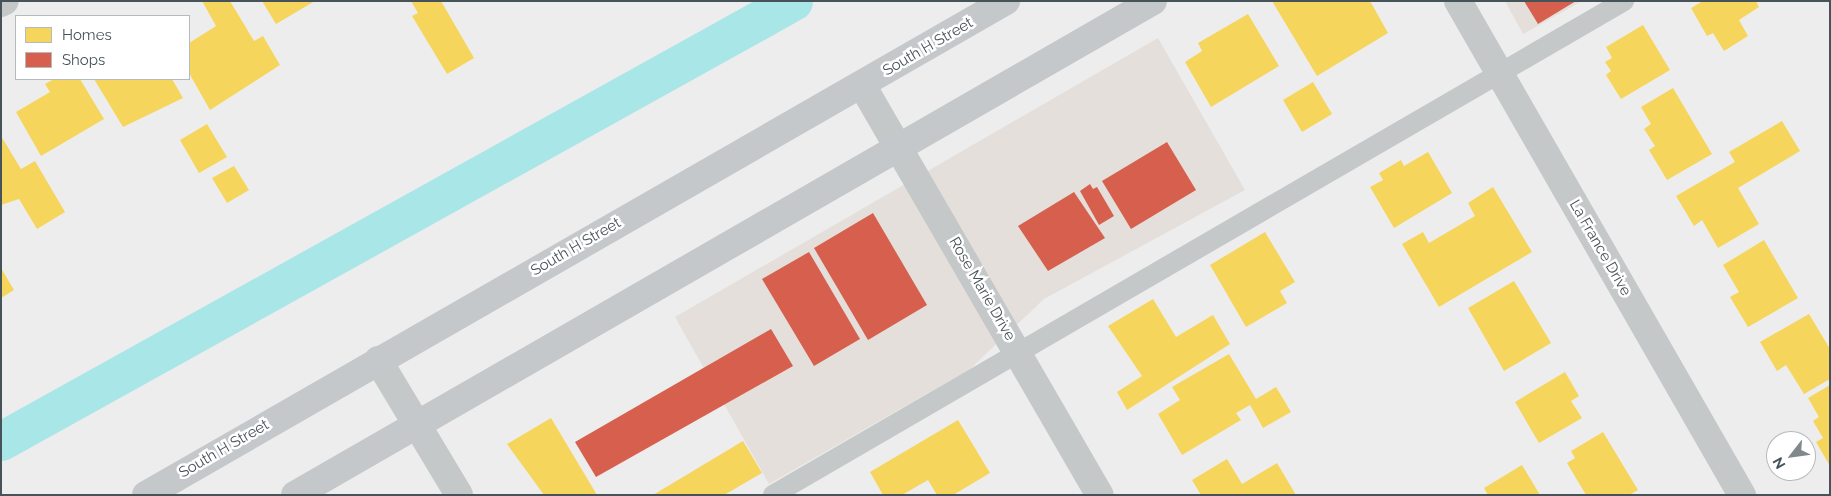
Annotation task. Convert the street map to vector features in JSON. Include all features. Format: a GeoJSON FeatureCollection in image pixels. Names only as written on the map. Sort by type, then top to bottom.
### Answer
{"type":"FeatureCollection","features":[{"type":"Feature","properties":{"kind":"street","name":"South H Street"},"geometry":{"type":"LineString","coordinates":[[146,495],[378,360],[1006,1]]}},
{"type":"Feature","properties":{"kind":"street"},"geometry":{"type":"LineString","coordinates":[[295,495],[899,144],[1153,1]]}},
{"type":"Feature","properties":{"kind":"street","name":"La France Drive"},"geometry":{"type":"LineString","coordinates":[[1458,1],[1742,495]]}},
{"type":"Feature","properties":{"kind":"street","name":"Rose Marie Drive"},"geometry":{"type":"LineString","coordinates":[[862,85],[899,144],[1100,495]]}},
{"type":"Feature","properties":{"kind":"street"},"geometry":{"type":"LineString","coordinates":[[378,360],[459,495]]}},
{"type":"Feature","properties":{"kind":"lane"},"geometry":{"type":"LineString","coordinates":[[773,495],[1017,350],[1624,1]]}},
{"type":"Feature","properties":{"kind":"shaded area"},"geometry":{"type":"Polygon","coordinates":[[[1505,1],[1582,1],[1523,34],[1505,1]]]}},
{"type":"Feature","properties":{"kind":"shaded area"},"geometry":{"type":"Polygon","coordinates":[[[1158,38],[1245,190],[1044,299],[970,369],[769,484],[675,317],[1158,38]]]}},
{"type":"Feature","properties":{"kind":"building: Homes"},"geometry":{"type":"Polygon","coordinates":[[[202,1],[230,1],[254,41],[263,36],[280,65],[210,110],[190,75],[190,42],[216,26],[202,1]]]}},
{"type":"Feature","properties":{"kind":"building: Homes"},"geometry":{"type":"Polygon","coordinates":[[[262,1],[315,1],[276,24],[262,1]]]}},
{"type":"Feature","properties":{"kind":"building: Homes"},"geometry":{"type":"Polygon","coordinates":[[[411,1],[441,1],[474,58],[447,74],[412,16],[418,13],[411,1]]]}},
{"type":"Feature","properties":{"kind":"building: Homes"},"geometry":{"type":"Polygon","coordinates":[[[1272,1],[1370,1],[1388,33],[1317,76],[1272,1]]]}},
{"type":"Feature","properties":{"kind":"building: Homes"},"geometry":{"type":"Polygon","coordinates":[[[1703,1],[1756,1],[1759,7],[1739,20],[1748,36],[1724,51],[1713,33],[1707,36],[1691,8],[1703,1]]]}},
{"type":"Feature","properties":{"kind":"building: Homes"},"geometry":{"type":"Polygon","coordinates":[[[1248,14],[1279,66],[1211,107],[1185,62],[1202,51],[1198,43],[1248,14]]]}},
{"type":"Feature","properties":{"kind":"building: Homes"},"geometry":{"type":"Polygon","coordinates":[[[1643,25],[1670,70],[1621,99],[1606,75],[1611,71],[1605,62],[1612,58],[1606,47],[1643,25]]]}},
{"type":"Feature","properties":{"kind":"building: Homes"},"geometry":{"type":"Polygon","coordinates":[[[52,80],[81,80],[104,119],[41,156],[16,112],[50,92],[45,84],[52,80]]]}},
{"type":"Feature","properties":{"kind":"building: Homes"},"geometry":{"type":"Polygon","coordinates":[[[95,80],[173,80],[183,98],[123,127],[95,80]]]}},
{"type":"Feature","properties":{"kind":"building: Homes"},"geometry":{"type":"Polygon","coordinates":[[[1313,82],[1332,114],[1302,132],[1283,100],[1313,82]]]}},
{"type":"Feature","properties":{"kind":"building: Homes"},"geometry":{"type":"Polygon","coordinates":[[[1673,88],[1712,154],[1667,180],[1649,150],[1655,146],[1644,129],[1651,124],[1641,107],[1673,88]]]}},
{"type":"Feature","properties":{"kind":"building: Homes"},"geometry":{"type":"Polygon","coordinates":[[[1782,121],[1800,151],[1738,188],[1759,224],[1718,248],[1702,220],[1694,226],[1676,196],[1735,162],[1729,152],[1782,121]]]}},
{"type":"Feature","properties":{"kind":"building: Homes"},"geometry":{"type":"Polygon","coordinates":[[[207,124],[227,157],[199,173],[180,140],[207,124]]]}},
{"type":"Feature","properties":{"kind":"building: Homes"},"geometry":{"type":"Polygon","coordinates":[[[1,136],[21,169],[35,161],[65,212],[37,229],[19,199],[1,205],[1,136]]]}},
{"type":"Feature","properties":{"kind":"building: Homes"},"geometry":{"type":"Polygon","coordinates":[[[1428,152],[1452,193],[1394,228],[1370,187],[1383,180],[1379,173],[1401,160],[1404,166],[1428,152]]]}},
{"type":"Feature","properties":{"kind":"building: Homes"},"geometry":{"type":"Polygon","coordinates":[[[234,166],[249,190],[227,203],[212,178],[234,166]]]}},
{"type":"Feature","properties":{"kind":"building: Homes"},"geometry":{"type":"Polygon","coordinates":[[[1493,187],[1532,252],[1439,307],[1402,244],[1423,232],[1429,243],[1475,216],[1468,203],[1493,187]]]}},
{"type":"Feature","properties":{"kind":"building: Homes"},"geometry":{"type":"Polygon","coordinates":[[[1265,232],[1295,282],[1280,291],[1287,303],[1246,327],[1210,265],[1265,232]]]}},
{"type":"Feature","properties":{"kind":"building: Homes"},"geometry":{"type":"Polygon","coordinates":[[[1764,240],[1798,298],[1748,327],[1730,297],[1739,292],[1723,265],[1764,240]]]}},
{"type":"Feature","properties":{"kind":"building: Homes"},"geometry":{"type":"Polygon","coordinates":[[[1,268],[14,290],[1,298],[1,268]]]}},
{"type":"Feature","properties":{"kind":"building: Homes"},"geometry":{"type":"Polygon","coordinates":[[[1514,281],[1551,343],[1504,371],[1468,308],[1514,281]]]}},
{"type":"Feature","properties":{"kind":"building: Homes"},"geometry":{"type":"Polygon","coordinates":[[[1153,299],[1176,337],[1213,315],[1230,344],[1127,410],[1117,392],[1142,376],[1108,326],[1153,299]]]}},
{"type":"Feature","properties":{"kind":"building: Homes"},"geometry":{"type":"Polygon","coordinates":[[[1809,314],[1830,349],[1830,379],[1804,394],[1786,365],[1777,371],[1760,342],[1809,314]]]}},
{"type":"Feature","properties":{"kind":"building: Homes"},"geometry":{"type":"Polygon","coordinates":[[[1229,354],[1256,399],[1276,387],[1291,412],[1263,428],[1250,405],[1236,413],[1241,420],[1182,455],[1158,414],[1180,400],[1172,387],[1229,354]]]}},
{"type":"Feature","properties":{"kind":"building: Homes"},"geometry":{"type":"Polygon","coordinates":[[[1565,372],[1579,396],[1571,401],[1582,418],[1539,443],[1515,402],[1565,372]]]}},
{"type":"Feature","properties":{"kind":"building: Homes"},"geometry":{"type":"Polygon","coordinates":[[[1830,385],[1830,466],[1816,442],[1823,438],[1813,421],[1819,417],[1808,398],[1830,385]]]}},
{"type":"Feature","properties":{"kind":"building: Homes"},"geometry":{"type":"Polygon","coordinates":[[[551,418],[597,495],[544,495],[507,444],[551,418]]]}},
{"type":"Feature","properties":{"kind":"building: Homes"},"geometry":{"type":"Polygon","coordinates":[[[958,420],[990,473],[953,495],[937,495],[928,480],[902,495],[883,495],[870,472],[958,420]]]}},
{"type":"Feature","properties":{"kind":"building: Homes"},"geometry":{"type":"Polygon","coordinates":[[[1603,432],[1638,490],[1629,495],[1586,495],[1567,463],[1575,458],[1571,451],[1603,432]]]}},
{"type":"Feature","properties":{"kind":"building: Homes"},"geometry":{"type":"Polygon","coordinates":[[[743,441],[762,473],[724,495],[653,495],[743,441]]]}},
{"type":"Feature","properties":{"kind":"building: Homes"},"geometry":{"type":"Polygon","coordinates":[[[1227,459],[1242,484],[1277,463],[1296,495],[1201,495],[1192,480],[1227,459]]]}},
{"type":"Feature","properties":{"kind":"building: Homes"},"geometry":{"type":"Polygon","coordinates":[[[1522,465],[1540,495],[1488,495],[1484,488],[1522,465]]]}},
{"type":"Feature","properties":{"kind":"building: Shops"},"geometry":{"type":"Polygon","coordinates":[[[1524,1],[1576,1],[1538,24],[1524,1]]]}},
{"type":"Feature","properties":{"kind":"building: Shops"},"geometry":{"type":"Polygon","coordinates":[[[1167,142],[1196,190],[1131,229],[1102,181],[1167,142]]]}},
{"type":"Feature","properties":{"kind":"building: Shops"},"geometry":{"type":"Polygon","coordinates":[[[1090,184],[1093,189],[1097,187],[1114,216],[1099,225],[1080,191],[1090,184]]]}},
{"type":"Feature","properties":{"kind":"building: Shops"},"geometry":{"type":"Polygon","coordinates":[[[1074,192],[1105,238],[1048,271],[1018,226],[1074,192]]]}},
{"type":"Feature","properties":{"kind":"building: Shops"},"geometry":{"type":"Polygon","coordinates":[[[873,213],[927,305],[868,340],[814,248],[873,213]]]}},
{"type":"Feature","properties":{"kind":"building: Shops"},"geometry":{"type":"Polygon","coordinates":[[[809,252],[860,339],[814,366],[762,279],[809,252]]]}},
{"type":"Feature","properties":{"kind":"building: Shops"},"geometry":{"type":"Polygon","coordinates":[[[771,329],[793,366],[596,477],[575,442],[771,329]]]}},
{"type":"Feature","properties":{"kind":"waterway"},"geometry":{"type":"LineString","coordinates":[[1,441],[793,1]]}}]}
